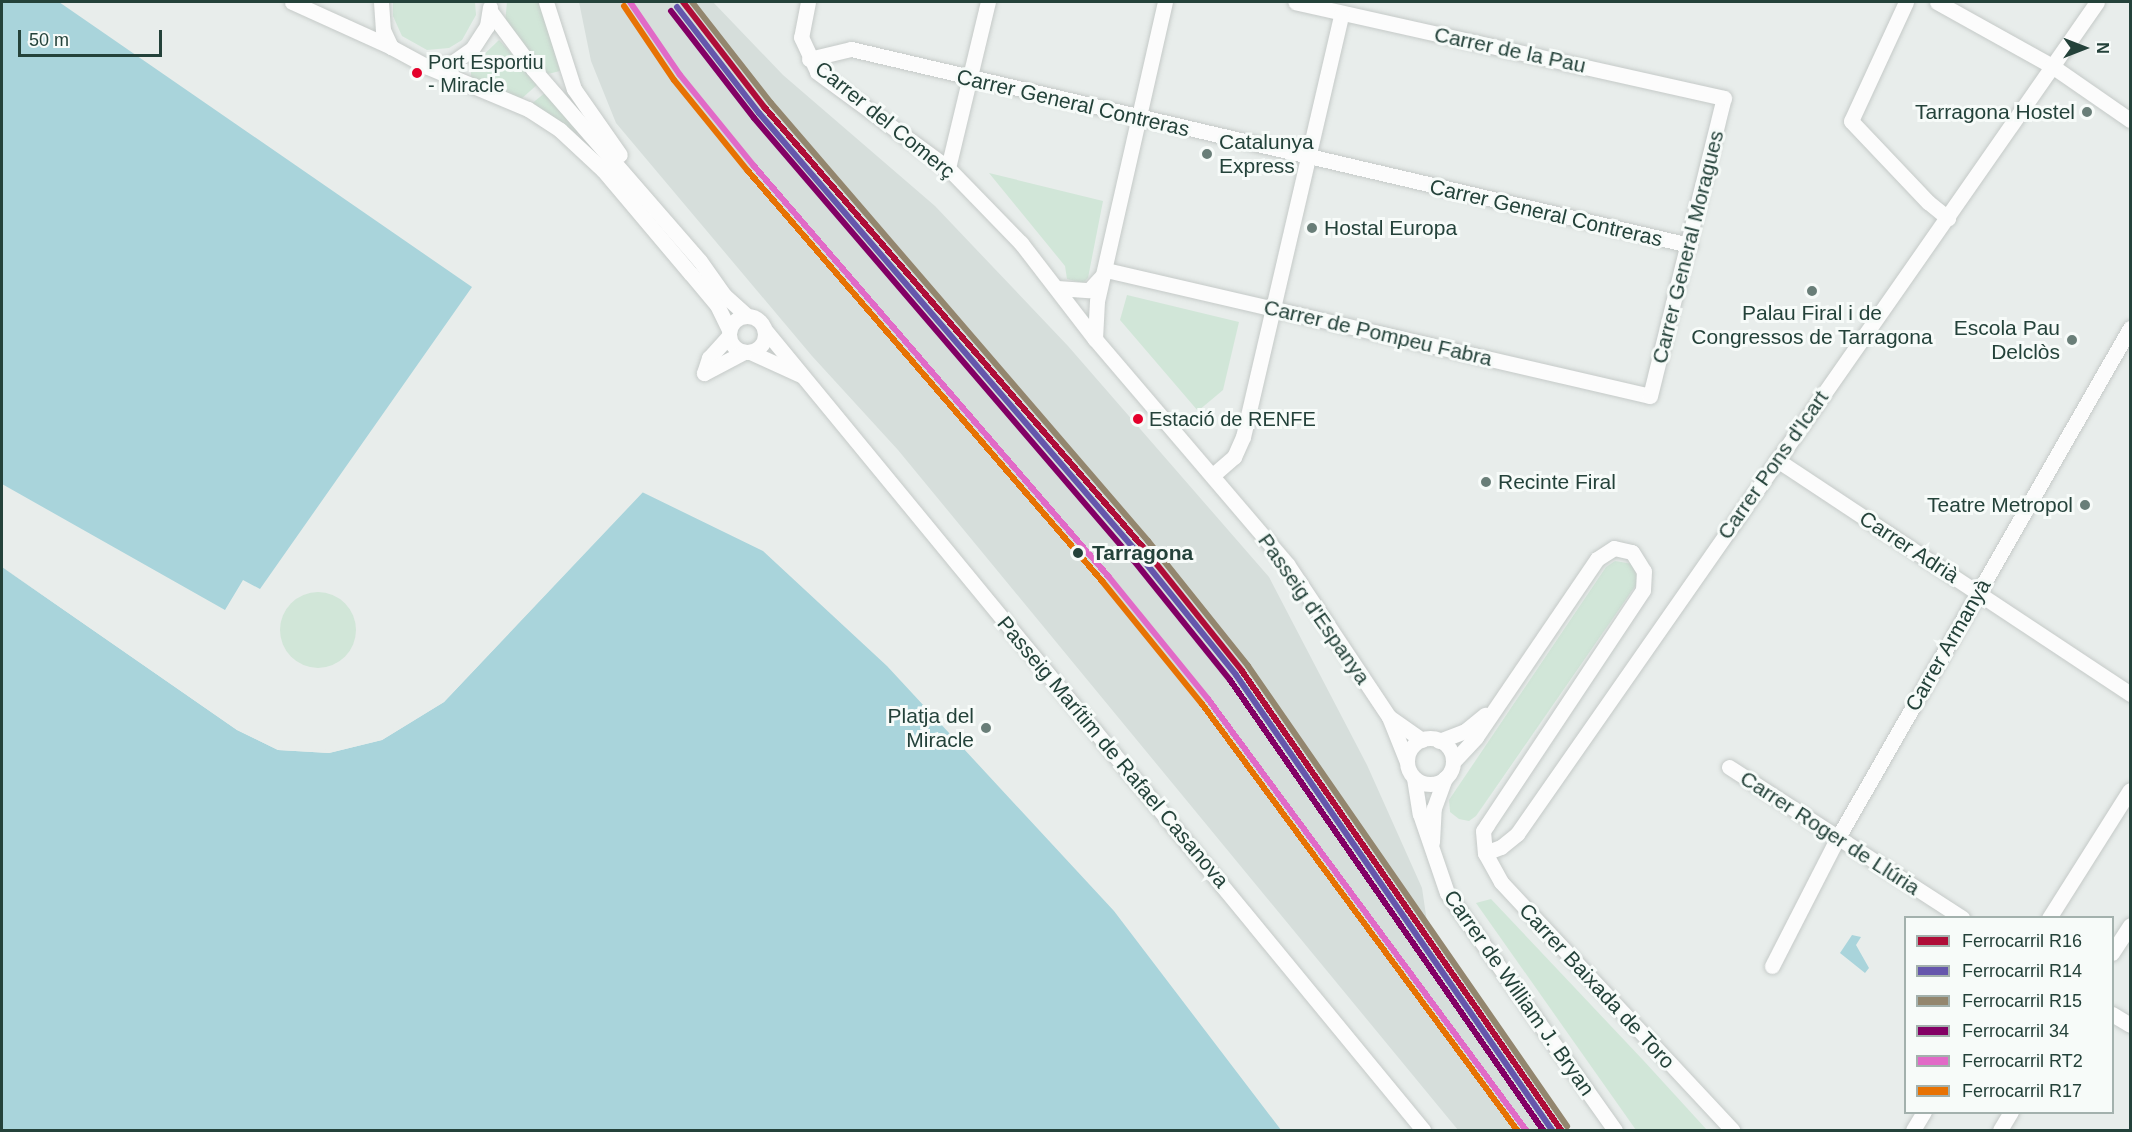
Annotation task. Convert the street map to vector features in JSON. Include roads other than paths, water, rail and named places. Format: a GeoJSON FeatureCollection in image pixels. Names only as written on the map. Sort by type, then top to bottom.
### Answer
{"type":"FeatureCollection","features":[{"type":"Feature","properties":{"kind":"street","name":"Passeig Marítim de Rafael Casanova"},"geometry":{"type":"LineString","coordinates":[[292,2],[391,47],[428,67],[528,109],[560,130],[603,170],[717,305],[734,346],[801,375]]}},
{"type":"Feature","properties":{"kind":"street"},"geometry":{"type":"LineString","coordinates":[[381,2],[383,30],[391,47]]}},
{"type":"Feature","properties":{"kind":"street","name":"Passeig Marítim de Rafael Casanova"},"geometry":{"type":"LineString","coordinates":[[546,2],[574,89],[666,222]]}},
{"type":"Feature","properties":{"kind":"street"},"geometry":{"type":"LineString","coordinates":[[808,2],[801,37],[808,59]]}},
{"type":"Feature","properties":{"kind":"street"},"geometry":{"type":"LineString","coordinates":[[948,168],[988,2]]}},
{"type":"Feature","properties":{"kind":"street"},"geometry":{"type":"LineString","coordinates":[[1095,339],[1098,301],[1137,118],[1165,2]]}},
{"type":"Feature","properties":{"kind":"street","name":"Carrer de la Pau"},"geometry":{"type":"LineString","coordinates":[[1296,2],[1724,98]]}},
{"type":"Feature","properties":{"kind":"street"},"geometry":{"type":"LineString","coordinates":[[1906,2],[1851,121],[1948,218]]}},
{"type":"Feature","properties":{"kind":"street"},"geometry":{"type":"LineString","coordinates":[[1936,2],[2052,66],[2130,120]]}},
{"type":"Feature","properties":{"kind":"street","name":"Carrer Pons d'Icart"},"geometry":{"type":"LineString","coordinates":[[1485,853],[1501,848],[1517,834],[2097,2]]}},
{"type":"Feature","properties":{"kind":"street","name":"Passeig Marítim de Rafael Casanova"},"geometry":{"type":"LineString","coordinates":[[490,4],[533,69],[666,222],[724,296],[747,316],[758,320],[801,375],[1270,940],[1423,1131]]}},
{"type":"Feature","properties":{"kind":"street"},"geometry":{"type":"LineString","coordinates":[[428,67],[452,63],[472,49],[487,26],[490,4]]}},
{"type":"Feature","properties":{"kind":"street"},"geometry":{"type":"LineString","coordinates":[[1213,475],[1239,447],[1274,309],[1342,13]]}},
{"type":"Feature","properties":{"kind":"street","name":"Carrer General Contreras"},"geometry":{"type":"LineString","coordinates":[[808,59],[851,49],[1309,159],[1689,245]]}},
{"type":"Feature","properties":{"kind":"street","name":"Carrer del Comerç"},"geometry":{"type":"LineString","coordinates":[[808,59],[818,72],[948,168],[1003,223],[1057,288],[1095,339],[1213,475]]}},
{"type":"Feature","properties":{"kind":"street","name":"Carrer General Moragues"},"geometry":{"type":"LineString","coordinates":[[1650,396],[1724,98]]}},
{"type":"Feature","properties":{"kind":"street"},"geometry":{"type":"LineString","coordinates":[[1057,288],[1089,290],[1106,270]]}},
{"type":"Feature","properties":{"kind":"street","name":"Carrer de Pompeu Fabra"},"geometry":{"type":"LineString","coordinates":[[1106,270],[1650,396]]}},
{"type":"Feature","properties":{"kind":"street"},"geometry":{"type":"LineString","coordinates":[[747,316],[736,320],[729,333],[709,358],[704,373],[760,347],[765,330]]}},
{"type":"Feature","properties":{"kind":"street","name":"Carrer Armanyà"},"geometry":{"type":"LineString","coordinates":[[1772,966],[1837,839],[2130,328]]}},
{"type":"Feature","properties":{"kind":"street","name":"Carrer Adrià"},"geometry":{"type":"LineString","coordinates":[[1777,460],[2130,694]]}},
{"type":"Feature","properties":{"kind":"street","name":"Passeig d'Espanya"},"geometry":{"type":"LineString","coordinates":[[1213,475],[1287,564],[1389,717],[1407,762]]}},
{"type":"Feature","properties":{"kind":"street","name":"Carrer Baixada de Toro"},"geometry":{"type":"LineString","coordinates":[[1494,707],[1597,559],[1614,548],[1632,552],[1644,571],[1639,599],[1483,831],[1485,853],[1501,882],[1732,1131]]}},
{"type":"Feature","properties":{"kind":"street"},"geometry":{"type":"LineString","coordinates":[[1494,707],[1476,737],[1453,762],[1445,778],[1426,784],[1414,778],[1407,762],[1411,748],[1422,740],[1439,741],[1465,731],[1494,707]]}},
{"type":"Feature","properties":{"kind":"street","name":"Passeig d'Espanya"},"geometry":{"type":"LineString","coordinates":[[1389,717],[1422,740]]}},
{"type":"Feature","properties":{"kind":"street"},"geometry":{"type":"LineString","coordinates":[[1439,741],[1449,749],[1453,762]]}},
{"type":"Feature","properties":{"kind":"street","name":"Carrer Roger de Llúria"},"geometry":{"type":"LineString","coordinates":[[1729,767],[1959,916]]}},
{"type":"Feature","properties":{"kind":"street","name":"Carrer de William J. Bryan"},"geometry":{"type":"LineString","coordinates":[[1414,778],[1431,852],[1447,893],[1615,1131]]}},
{"type":"Feature","properties":{"kind":"street","name":"Carrer de William J. Bryan"},"geometry":{"type":"LineString","coordinates":[[1431,852],[1434,808],[1445,778]]}},
{"type":"Feature","properties":{"kind":"street"},"geometry":{"type":"LineString","coordinates":[[2050,916],[2130,790]]}},
{"type":"Feature","properties":{"kind":"street"},"geometry":{"type":"LineString","coordinates":[[2114,950],[2130,925]]}},
{"type":"Feature","properties":{"kind":"street"},"geometry":{"type":"LineString","coordinates":[[2114,1015],[2130,1025]]}},
{"type":"Feature","properties":{"kind":"street"},"geometry":{"type":"LineString","coordinates":[[1913,1131],[1923,1114]]}},
{"type":"Feature","properties":{"kind":"street"},"geometry":{"type":"LineString","coordinates":[[2000,1131],[2010,1114]]}},
{"type":"Feature","properties":{"kind":"water"},"geometry":{"type":"Polygon","coordinates":[[[2,2],[59,2],[472,287],[260,589],[243,580],[225,610],[2,484],[2,2]]]}},
{"type":"Feature","properties":{"kind":"water"},"geometry":{"type":"Polygon","coordinates":[[[642,492],[763,551],[887,666],[1114,911],[1281,1130],[2,1130],[2,567],[237,730],[278,750],[329,753],[382,740],[444,702],[642,492]]]}},
{"type":"Feature","properties":{"kind":"water"},"geometry":{"type":"Polygon","coordinates":[[[1852,935],[1861,937],[1856,945],[1869,968],[1865,973],[1840,953],[1852,935]]]}},
{"type":"Feature","properties":{"kind":"rail line","name":"RT2"},"geometry":{"type":"LineString","coordinates":[[630,2],[680,75],[754,166],[1108,576],[1208,699],[1526,1130]]}},
{"type":"Feature","properties":{"kind":"rail line","name":"R16"},"geometry":{"type":"LineString","coordinates":[[683,2],[765,108],[1142,546],[1242,671],[1561,1130]]}},
{"type":"Feature","properties":{"kind":"rail line","name":"R15"},"geometry":{"type":"LineString","coordinates":[[692,2],[771,103],[1148,541],[1248,666],[1567,1126]]}},
{"type":"Feature","properties":{"kind":"rail line","name":"R17"},"geometry":{"type":"LineString","coordinates":[[624,6],[674,80],[748,171],[1102,581],[1202,704],[1517,1130]]}},
{"type":"Feature","properties":{"kind":"rail line","name":"R14"},"geometry":{"type":"LineString","coordinates":[[677,7],[759,113],[1136,551],[1236,675],[1552,1130]]}},
{"type":"Feature","properties":{"kind":"rail line","name":"34"},"geometry":{"type":"LineString","coordinates":[[671,11],[754,118],[1130,556],[1230,680],[1543,1130]]}},
{"type":"Feature","properties":{"kind":"place","name":"Port Esportiu - Miracle"},"geometry":{"type":"Point","coordinates":[417,73]}},
{"type":"Feature","properties":{"kind":"place","name":"Tarragona Hostel"},"geometry":{"type":"Point","coordinates":[2087,112]}},
{"type":"Feature","properties":{"kind":"place","name":"Catalunya Express"},"geometry":{"type":"Point","coordinates":[1207,154]}},
{"type":"Feature","properties":{"kind":"place","name":"Hostal Europa"},"geometry":{"type":"Point","coordinates":[1312,228]}},
{"type":"Feature","properties":{"kind":"place","name":"Palau Firal i de Congressos de Tarragona"},"geometry":{"type":"Point","coordinates":[1812,291]}},
{"type":"Feature","properties":{"kind":"place","name":"Escola Pau Delclòs"},"geometry":{"type":"Point","coordinates":[2072,340]}},
{"type":"Feature","properties":{"kind":"place","name":"Estació de RENFE"},"geometry":{"type":"Point","coordinates":[1138,419]}},
{"type":"Feature","properties":{"kind":"place","name":"Recinte Firal"},"geometry":{"type":"Point","coordinates":[1486,482]}},
{"type":"Feature","properties":{"kind":"place","name":"Teatre Metropol"},"geometry":{"type":"Point","coordinates":[2085,505]}},
{"type":"Feature","properties":{"kind":"place","name":"Tarragona"},"geometry":{"type":"Point","coordinates":[1078,553]}},
{"type":"Feature","properties":{"kind":"place","name":"Platja del Miracle"},"geometry":{"type":"Point","coordinates":[986,728]}}]}
